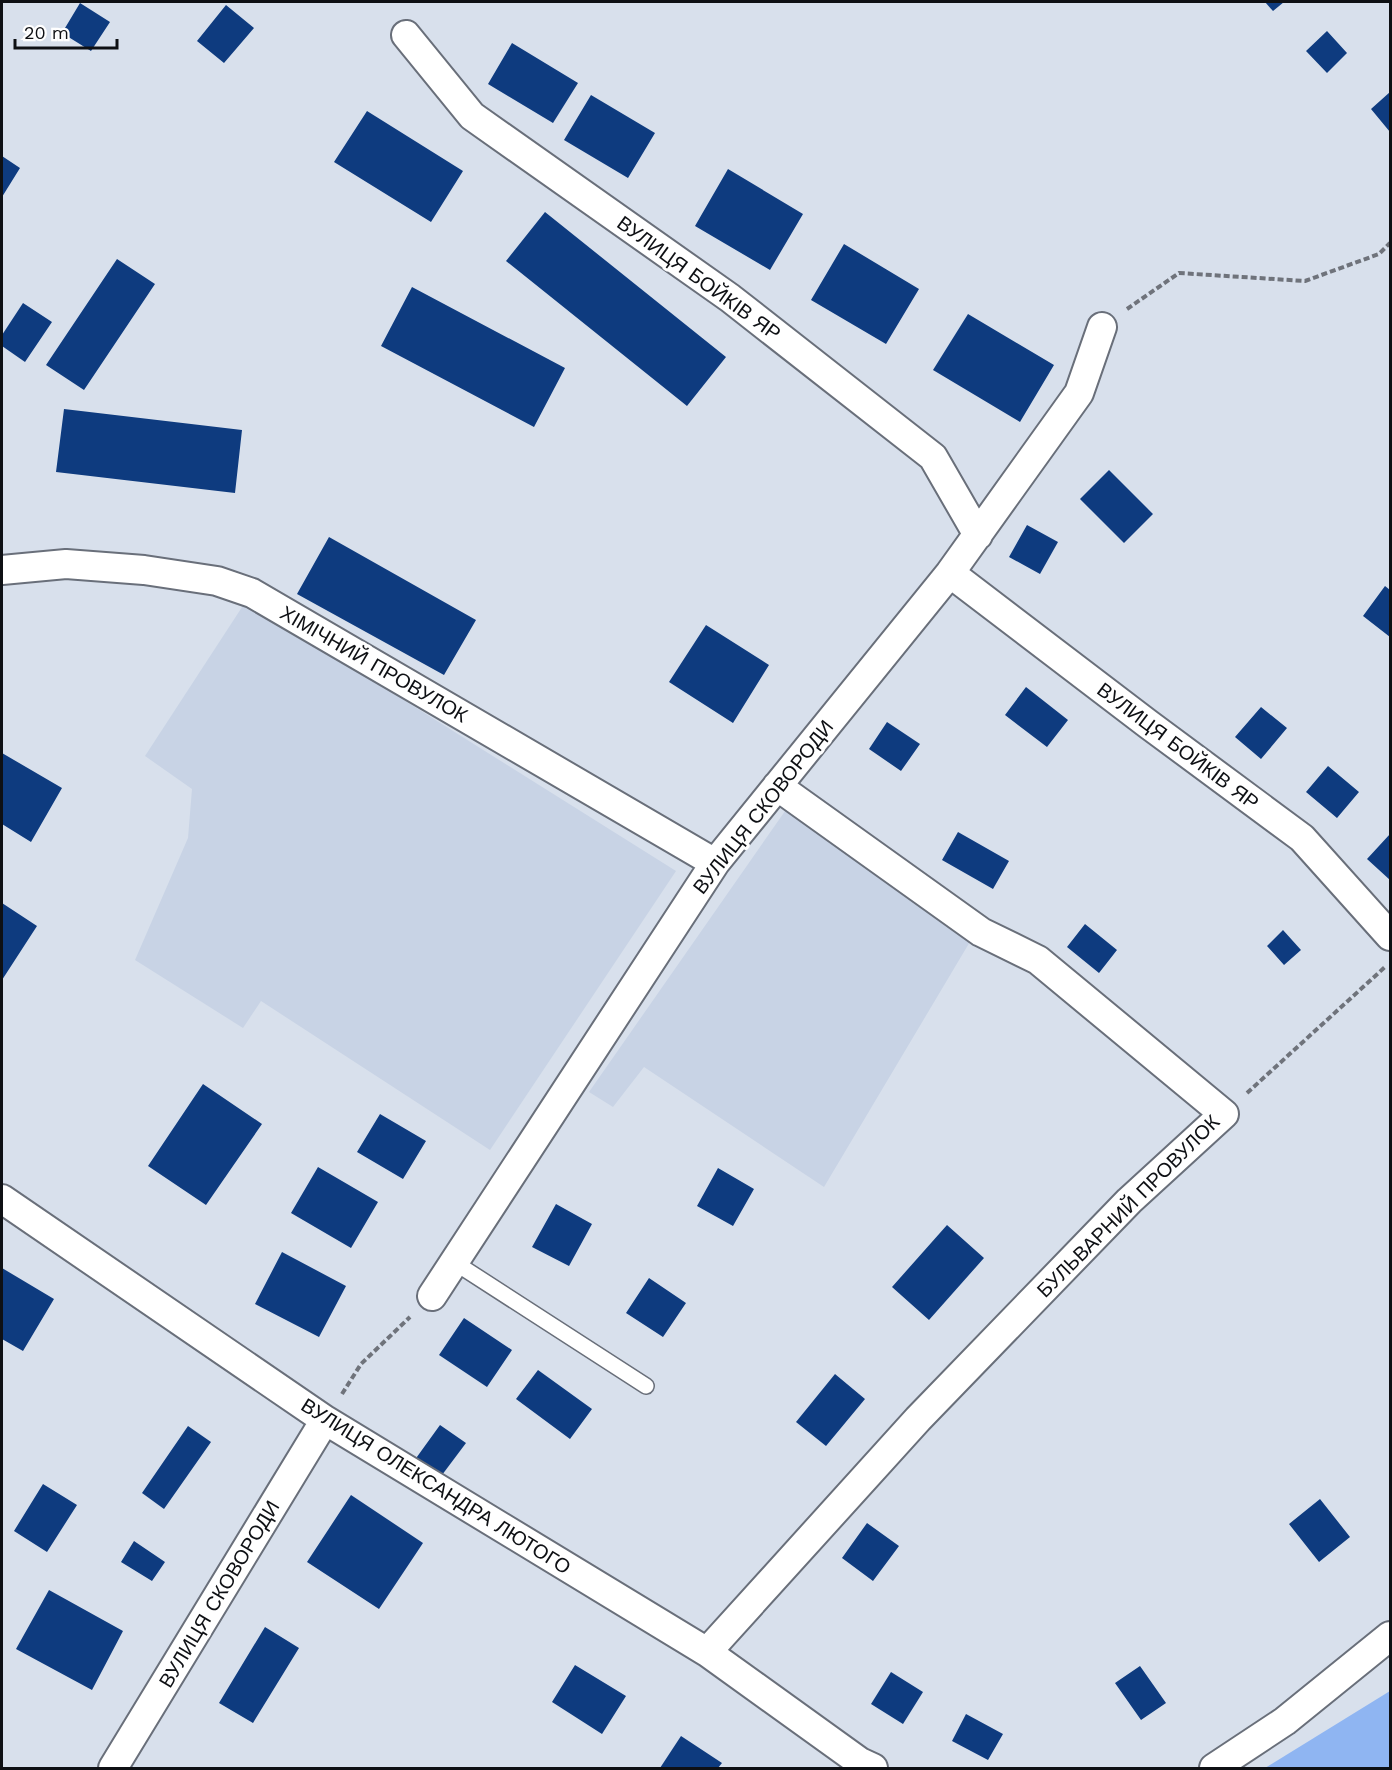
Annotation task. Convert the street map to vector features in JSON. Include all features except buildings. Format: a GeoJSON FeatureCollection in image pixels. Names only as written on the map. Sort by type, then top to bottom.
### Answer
{"type":"FeatureCollection","features":[{"type":"Feature","properties":{"kind":"street","name":"ВУЛИЦЯ БОЙКІВ ЯР"},"geometry":{"type":"LineString","coordinates":[[406,36],[472,116],[730,298],[933,457],[978,535]]}},
{"type":"Feature","properties":{"kind":"street","name":"ВУЛИЦЯ СКОВОРОДИ"},"geometry":{"type":"LineString","coordinates":[[432,1296],[715,863],[950,573],[1079,393],[1102,327]]}},
{"type":"Feature","properties":{"kind":"street","name":"ХІМІЧНИЙ ПРОВУЛОК"},"geometry":{"type":"LineString","coordinates":[[2,570],[66,564],[144,570],[217,581],[252,593],[715,863]]}},
{"type":"Feature","properties":{"kind":"street","name":"ВУЛИЦЯ БОЙКІВ ЯР"},"geometry":{"type":"LineString","coordinates":[[950,573],[1302,838],[1390,936]]}},
{"type":"Feature","properties":{"kind":"street","name":"БУЛЬВАРНИЙ ПРОВУЛОК"},"geometry":{"type":"LineString","coordinates":[[707,1652],[918,1419],[1129,1201],[1224,1114],[1038,960],[981,932],[777,786]]}},
{"type":"Feature","properties":{"kind":"street","name":"ВУЛИЦЯ ОЛЕКСАНДРА ЛЮТОГО"},"geometry":{"type":"LineString","coordinates":[[2,1199],[325,1420],[707,1652],[860,1762],[873,1768]]}},
{"type":"Feature","properties":{"kind":"street","name":"ВУЛИЦЯ СКОВОРОДИ"},"geometry":{"type":"LineString","coordinates":[[113,1768],[325,1420]]}},
{"type":"Feature","properties":{"kind":"street"},"geometry":{"type":"LineString","coordinates":[[1214,1768],[1285,1721],[1390,1636]]}},
{"type":"Feature","properties":{"kind":"lane"},"geometry":{"type":"LineString","coordinates":[[454,1262],[646,1386]]}},
{"type":"Feature","properties":{"kind":"path"},"geometry":{"type":"LineString","coordinates":[[1102,327],[1179,273],[1305,281],[1379,254],[1390,243]]}},
{"type":"Feature","properties":{"kind":"path"},"geometry":{"type":"LineString","coordinates":[[1224,1114],[1390,962]]}},
{"type":"Feature","properties":{"kind":"path"},"geometry":{"type":"LineString","coordinates":[[361,1364],[432,1296]]}},
{"type":"Feature","properties":{"kind":"shaded area"},"geometry":{"type":"Polygon","coordinates":[[[246,601],[676,871],[490,1150],[261,1001],[243,1028],[135,960],[188,838],[192,789],[145,756],[246,601]]]}},
{"type":"Feature","properties":{"kind":"shaded area"},"geometry":{"type":"Polygon","coordinates":[[[790,804],[971,940],[824,1187],[644,1067],[613,1107],[589,1092],[790,804]]]}},
{"type":"Feature","properties":{"kind":"shaded area"},"geometry":{"type":"Polygon","coordinates":[[[1390,1691],[1390,1768],[1265,1768],[1390,1691]]]}}]}
